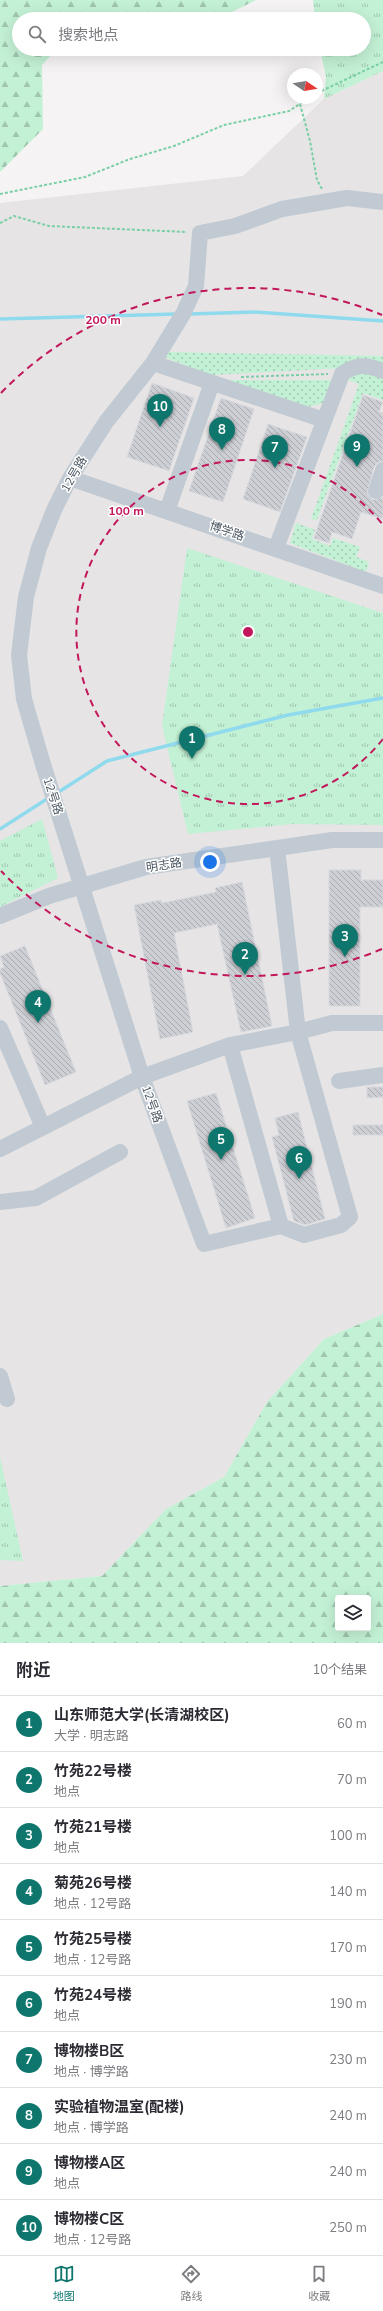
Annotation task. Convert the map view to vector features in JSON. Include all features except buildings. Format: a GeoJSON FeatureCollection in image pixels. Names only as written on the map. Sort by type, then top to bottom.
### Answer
{"type":"FeatureCollection","features":[{"type":"Feature","properties":{"kind":"street"},"geometry":{"type":"LineString","coordinates":[[200,233],[235,226],[282,209],[347,198],[383,202]]}},
{"type":"Feature","properties":{"kind":"street","name":"12号路"},"geometry":{"type":"LineString","coordinates":[[200,233],[196,286],[183,314],[153,363],[106,422],[70,478],[54,510],[39,548],[26,598],[19,655],[24,699],[57,809],[142,1077],[204,1244],[281,1226]]}},
{"type":"Feature","properties":{"kind":"street"},"geometry":{"type":"LineString","coordinates":[[153,363],[324,420]]}},
{"type":"Feature","properties":{"kind":"street"},"geometry":{"type":"LineString","coordinates":[[276,548],[342,374],[357,365],[366,365],[383,372]]}},
{"type":"Feature","properties":{"kind":"street"},"geometry":{"type":"LineString","coordinates":[[167,511],[212,383]]}},
{"type":"Feature","properties":{"kind":"street"},"geometry":{"type":"LineString","coordinates":[[376,491],[383,470]]}},
{"type":"Feature","properties":{"kind":"street","name":"博学路"},"geometry":{"type":"LineString","coordinates":[[70,478],[383,586]]}},
{"type":"Feature","properties":{"kind":"street","name":"明志路"},"geometry":{"type":"LineString","coordinates":[[0,916],[82,885],[146,867],[332,840],[383,840]]}},
{"type":"Feature","properties":{"kind":"street"},"geometry":{"type":"LineString","coordinates":[[230,1045],[281,1226],[304,1235],[341,1225],[350,1217],[298,1032],[277,848]]}},
{"type":"Feature","properties":{"kind":"street"},"geometry":{"type":"LineString","coordinates":[[0,1149],[142,1077],[230,1045],[298,1032],[332,1023],[383,1023]]}},
{"type":"Feature","properties":{"kind":"street"},"geometry":{"type":"LineString","coordinates":[[0,1028],[43,1127]]}},
{"type":"Feature","properties":{"kind":"street"},"geometry":{"type":"LineString","coordinates":[[339,1081],[383,1075]]}},
{"type":"Feature","properties":{"kind":"street"},"geometry":{"type":"LineString","coordinates":[[0,1202],[36,1198],[120,1152]]}},
{"type":"Feature","properties":{"kind":"street"},"geometry":{"type":"LineString","coordinates":[[0,1376],[7,1399]]}},
{"type":"Feature","properties":{"kind":"path"},"geometry":{"type":"LineString","coordinates":[[323,90],[383,62]]}},
{"type":"Feature","properties":{"kind":"path"},"geometry":{"type":"LineString","coordinates":[[0,194],[86,177],[130,159],[174,146],[224,125],[288,112],[300,104],[310,142],[316,180],[330,201]]}},
{"type":"Feature","properties":{"kind":"path"},"geometry":{"type":"LineString","coordinates":[[0,223],[14,216],[49,226],[200,233]]}},
{"type":"Feature","properties":{"kind":"path"},"geometry":{"type":"LineString","coordinates":[[239,377],[342,374]]}},
{"type":"Feature","properties":{"kind":"shaded area"},"geometry":{"type":"Polygon","coordinates":[[[383,71],[383,1314],[324,1339],[267,1402],[224,1477],[166,1509],[102,1576],[0,1586],[0,203],[243,176],[319,104],[323,104],[324,99],[383,71]]]}},
{"type":"Feature","properties":{"kind":"green space"},"geometry":{"type":"Polygon","coordinates":[[[0,0],[256,0],[232,12],[12,12],[12,56],[50,56],[42,65],[43,129],[0,172],[0,0]]]}},
{"type":"Feature","properties":{"kind":"green space"},"geometry":{"type":"Polygon","coordinates":[[[313,0],[383,0],[383,71],[324,99],[326,77],[322,56],[371,56],[371,12],[314,12],[313,0]]]}},
{"type":"Feature","properties":{"kind":"green space"},"geometry":{"type":"Polygon","coordinates":[[[167,352],[383,356],[383,366],[211,375],[164,357],[167,352]]]}},
{"type":"Feature","properties":{"kind":"green space"},"geometry":{"type":"Polygon","coordinates":[[[360,371],[383,379],[383,400],[363,393],[317,520],[311,519],[359,384],[346,379],[360,371]]]}},
{"type":"Feature","properties":{"kind":"green space"},"geometry":{"type":"Polygon","coordinates":[[[226,380],[332,380],[323,403],[308,407],[226,380]]]}},
{"type":"Feature","properties":{"kind":"green space"},"geometry":{"type":"Polygon","coordinates":[[[296,523],[315,530],[312,539],[330,546],[333,538],[360,547],[356,557],[369,562],[366,572],[290,543],[296,523]]]}},
{"type":"Feature","properties":{"kind":"green space"},"geometry":{"type":"Polygon","coordinates":[[[187,548],[383,613],[383,825],[293,824],[188,834],[162,726],[187,548]]]}},
{"type":"Feature","properties":{"kind":"green space"},"geometry":{"type":"Polygon","coordinates":[[[42,819],[58,878],[0,907],[0,841],[42,819]]]}},
{"type":"Feature","properties":{"kind":"green space"},"geometry":{"type":"Polygon","coordinates":[[[383,1314],[383,1643],[0,1643],[0,1586],[102,1576],[166,1509],[224,1477],[267,1402],[324,1339],[383,1314]]]}},
{"type":"Feature","properties":{"kind":"green space"},"geometry":{"type":"Polygon","coordinates":[[[0,1457],[23,1561],[0,1560],[0,1457]]]}},
{"type":"Feature","properties":{"kind":"waterway"},"geometry":{"type":"LineString","coordinates":[[189,314],[255,312],[383,321]]}},
{"type":"Feature","properties":{"kind":"waterway"},"geometry":{"type":"LineString","coordinates":[[0,319],[177,314]]}},
{"type":"Feature","properties":{"kind":"waterway"},"geometry":{"type":"LineString","coordinates":[[57,793],[107,761],[288,715],[383,698]]}},
{"type":"Feature","properties":{"kind":"waterway"},"geometry":{"type":"LineString","coordinates":[[0,829],[50,797]]}},
{"type":"Feature","properties":{"kind":"place","name":"博物楼C区"},"geometry":{"type":"Point","coordinates":[160,427]}},
{"type":"Feature","properties":{"kind":"place","name":"实验植物温室(配楼)"},"geometry":{"type":"Point","coordinates":[222,450]}},
{"type":"Feature","properties":{"kind":"place","name":"博物楼A区"},"geometry":{"type":"Point","coordinates":[357,467]}},
{"type":"Feature","properties":{"kind":"place","name":"博物楼B区"},"geometry":{"type":"Point","coordinates":[275,468]}},
{"type":"Feature","properties":{"kind":"place","name":"山东师范大学(长清湖校区)"},"geometry":{"type":"Point","coordinates":[192,759]}},
{"type":"Feature","properties":{"kind":"place","name":"竹苑21号楼"},"geometry":{"type":"Point","coordinates":[345,957]}},
{"type":"Feature","properties":{"kind":"place","name":"竹苑22号楼"},"geometry":{"type":"Point","coordinates":[245,975]}},
{"type":"Feature","properties":{"kind":"place","name":"菊苑26号楼"},"geometry":{"type":"Point","coordinates":[38,1023]}},
{"type":"Feature","properties":{"kind":"place","name":"竹苑25号楼"},"geometry":{"type":"Point","coordinates":[221,1160]}},
{"type":"Feature","properties":{"kind":"place","name":"竹苑24号楼"},"geometry":{"type":"Point","coordinates":[299,1179]}}]}
